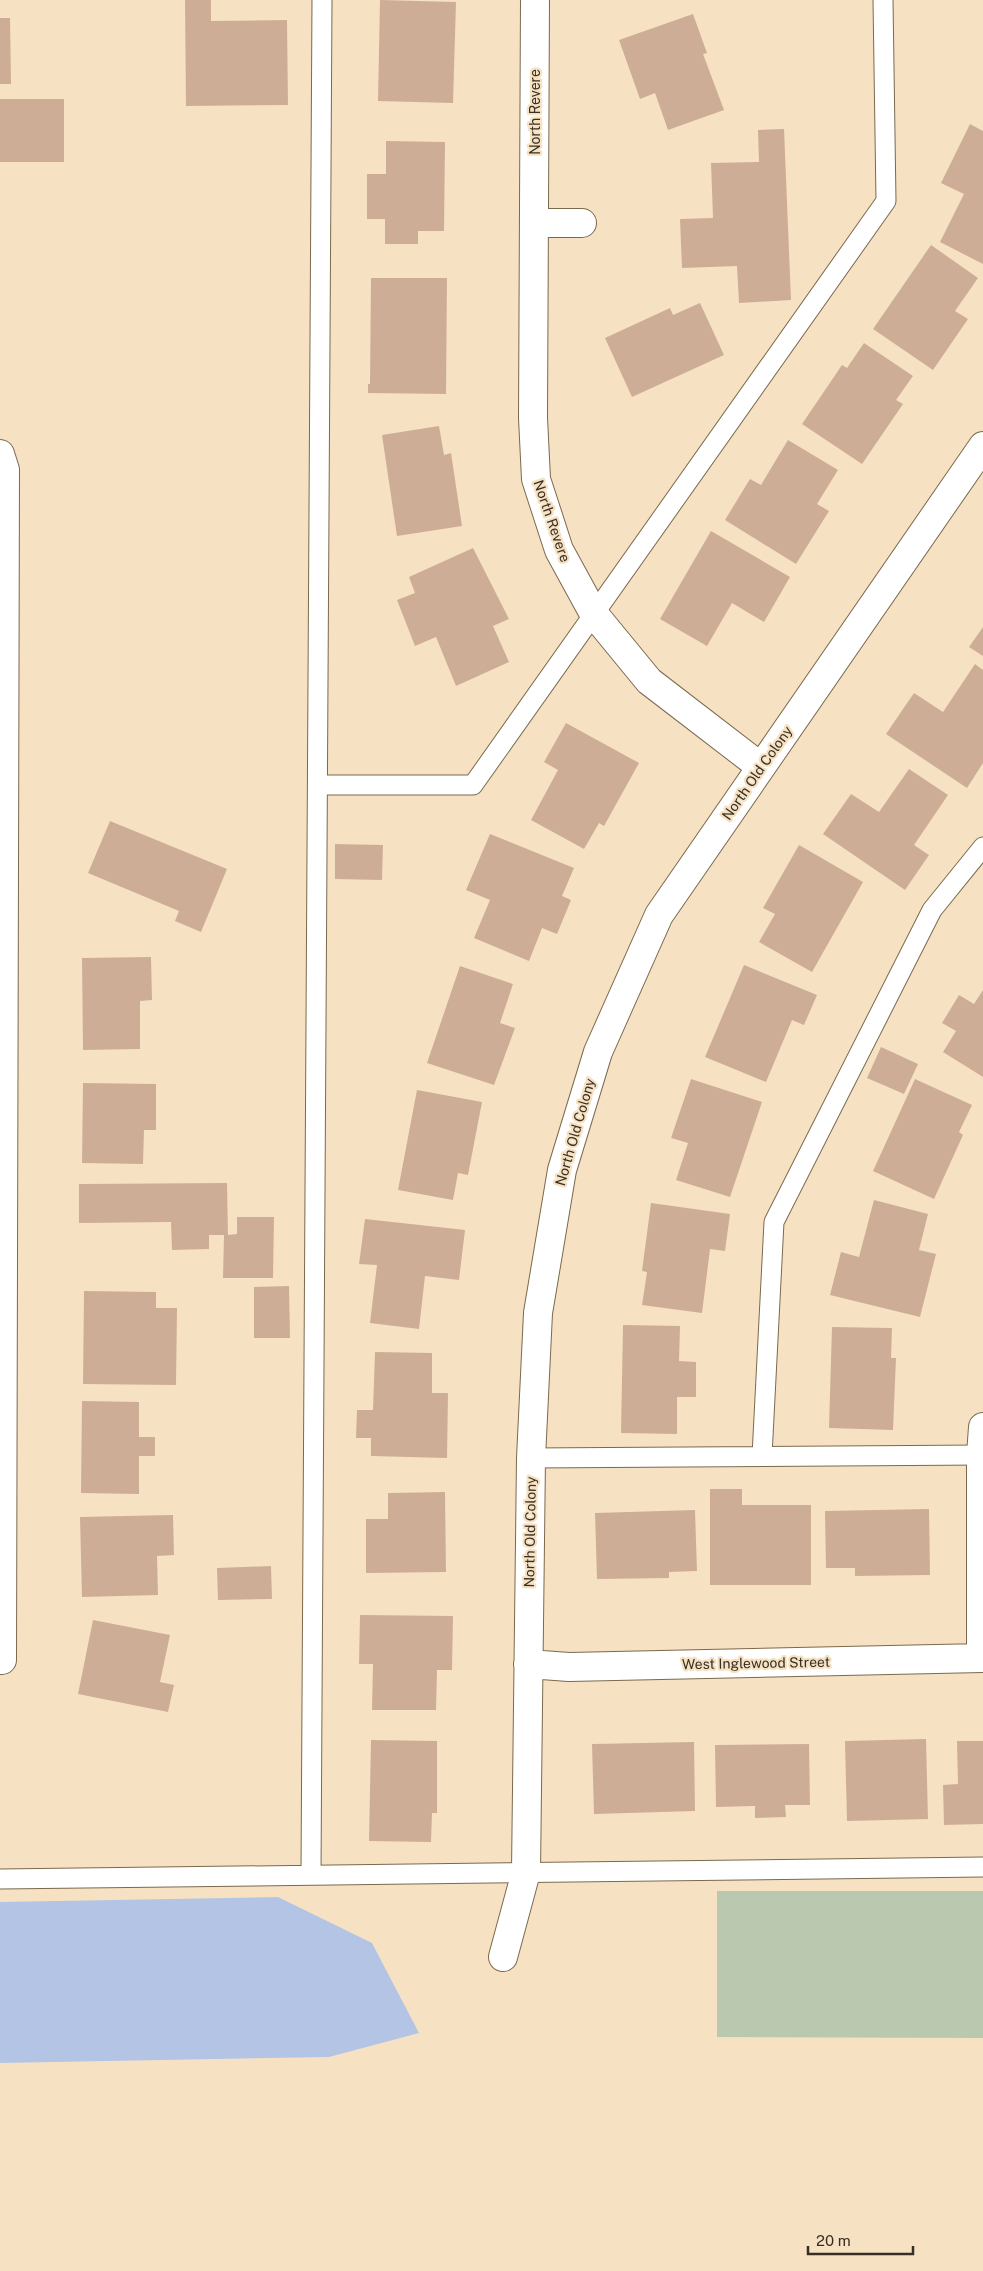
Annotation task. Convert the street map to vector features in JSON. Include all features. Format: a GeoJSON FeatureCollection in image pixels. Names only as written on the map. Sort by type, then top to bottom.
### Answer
{"type":"FeatureCollection","features":[{"type":"Feature","properties":{"kind":"street","name":"North Revere"},"geometry":{"type":"LineString","coordinates":[[536,0],[533,418],[536,479],[560,550],[594,614],[649,681],[761,767]]}},
{"type":"Feature","properties":{"kind":"street"},"geometry":{"type":"LineString","coordinates":[[534,223],[582,223]]}},
{"type":"Feature","properties":{"kind":"street","name":"North Old Colony"},"geometry":{"type":"LineString","coordinates":[[503,1958],[526,1872],[531,1458],[538,1313],[562,1170],[598,1052],[659,915],[983,446]]}},
{"type":"Feature","properties":{"kind":"street"},"geometry":{"type":"LineString","coordinates":[[0,454],[5,470],[2,552],[1,1660]]}},
{"type":"Feature","properties":{"kind":"street"},"geometry":{"type":"LineString","coordinates":[[982,1658],[983,1427]]}},
{"type":"Feature","properties":{"kind":"street","name":"West Inglewood Street"},"geometry":{"type":"LineString","coordinates":[[528,1664],[579,1667],[982,1658]]}},
{"type":"Feature","properties":{"kind":"lane"},"geometry":{"type":"LineString","coordinates":[[311,1875],[319,786],[322,0]]}},
{"type":"Feature","properties":{"kind":"lane"},"geometry":{"type":"LineString","coordinates":[[319,786],[473,785],[886,201],[883,0]]}},
{"type":"Feature","properties":{"kind":"lane"},"geometry":{"type":"LineString","coordinates":[[762,1456],[774,1222],[932,910],[983,847]]}},
{"type":"Feature","properties":{"kind":"lane"},"geometry":{"type":"LineString","coordinates":[[531,1458],[982,1455]]}},
{"type":"Feature","properties":{"kind":"lane"},"geometry":{"type":"LineString","coordinates":[[0,1879],[983,1867]]}},
{"type":"Feature","properties":{"kind":"green space"},"geometry":{"type":"Polygon","coordinates":[[[717,1891],[983,1891],[983,2038],[717,2037],[717,1891]]]}},
{"type":"Feature","properties":{"kind":"water"},"geometry":{"type":"Polygon","coordinates":[[[278,1897],[372,1943],[419,2033],[329,2057],[0,2063],[0,1902],[278,1897]]]}},
{"type":"Feature","properties":{"kind":"building"},"geometry":{"type":"Polygon","coordinates":[[[185,0],[211,0],[211,21],[287,20],[288,105],[186,106],[185,0]]]}},
{"type":"Feature","properties":{"kind":"building"},"geometry":{"type":"Polygon","coordinates":[[[380,0],[456,2],[453,103],[378,101],[380,0]]]}},
{"type":"Feature","properties":{"kind":"building"},"geometry":{"type":"Polygon","coordinates":[[[693,14],[707,53],[703,54],[724,110],[668,130],[655,93],[640,99],[619,40],[693,14]]]}},
{"type":"Feature","properties":{"kind":"building"},"geometry":{"type":"Polygon","coordinates":[[[0,18],[10,18],[11,84],[0,84],[0,18]]]}},
{"type":"Feature","properties":{"kind":"building"},"geometry":{"type":"Polygon","coordinates":[[[0,99],[64,99],[64,162],[0,162],[0,99]]]}},
{"type":"Feature","properties":{"kind":"building"},"geometry":{"type":"Polygon","coordinates":[[[970,124],[983,131],[983,264],[940,242],[964,194],[941,183],[970,124]]]}},
{"type":"Feature","properties":{"kind":"building"},"geometry":{"type":"Polygon","coordinates":[[[784,129],[791,300],[739,303],[737,266],[682,268],[680,219],[713,218],[711,163],[759,162],[758,130],[784,129]]]}},
{"type":"Feature","properties":{"kind":"building"},"geometry":{"type":"Polygon","coordinates":[[[386,141],[445,142],[444,231],[418,231],[418,244],[385,244],[385,219],[367,219],[367,174],[386,174],[386,141]]]}},
{"type":"Feature","properties":{"kind":"building"},"geometry":{"type":"Polygon","coordinates":[[[931,245],[978,278],[955,311],[968,319],[933,370],[873,329],[931,245]]]}},
{"type":"Feature","properties":{"kind":"building"},"geometry":{"type":"Polygon","coordinates":[[[371,278],[447,278],[446,394],[368,393],[368,384],[370,384],[371,278]]]}},
{"type":"Feature","properties":{"kind":"building"},"geometry":{"type":"Polygon","coordinates":[[[700,303],[724,355],[632,397],[605,338],[670,308],[673,315],[700,303]]]}},
{"type":"Feature","properties":{"kind":"building"},"geometry":{"type":"Polygon","coordinates":[[[864,343],[913,376],[896,400],[903,404],[862,464],[802,424],[842,365],[847,368],[864,343]]]}},
{"type":"Feature","properties":{"kind":"building"},"geometry":{"type":"Polygon","coordinates":[[[439,426],[444,455],[451,453],[462,526],[397,536],[382,435],[439,426]]]}},
{"type":"Feature","properties":{"kind":"building"},"geometry":{"type":"Polygon","coordinates":[[[788,440],[838,470],[817,504],[829,511],[796,564],[725,520],[750,479],[761,485],[788,440]]]}},
{"type":"Feature","properties":{"kind":"building"},"geometry":{"type":"Polygon","coordinates":[[[711,531],[790,577],[764,622],[732,603],[707,646],[660,619],[711,531]]]}},
{"type":"Feature","properties":{"kind":"building"},"geometry":{"type":"Polygon","coordinates":[[[473,548],[509,619],[493,626],[509,662],[456,686],[436,637],[415,646],[397,600],[415,593],[409,577],[473,548]]]}},
{"type":"Feature","properties":{"kind":"building"},"geometry":{"type":"Polygon","coordinates":[[[983,627],[983,656],[969,647],[983,627]]]}},
{"type":"Feature","properties":{"kind":"building"},"geometry":{"type":"Polygon","coordinates":[[[975,664],[983,670],[983,763],[967,788],[886,734],[914,693],[943,712],[975,664]]]}},
{"type":"Feature","properties":{"kind":"building"},"geometry":{"type":"Polygon","coordinates":[[[566,723],[639,763],[604,826],[599,823],[584,849],[531,820],[558,770],[544,762],[566,723]]]}},
{"type":"Feature","properties":{"kind":"building"},"geometry":{"type":"Polygon","coordinates":[[[909,769],[948,795],[914,845],[929,855],[905,890],[823,834],[851,794],[879,812],[909,769]]]}},
{"type":"Feature","properties":{"kind":"building"},"geometry":{"type":"Polygon","coordinates":[[[110,821],[227,869],[201,932],[175,921],[179,911],[88,873],[110,821]]]}},
{"type":"Feature","properties":{"kind":"building"},"geometry":{"type":"Polygon","coordinates":[[[490,834],[574,868],[562,896],[571,900],[557,934],[542,928],[529,961],[474,938],[490,900],[466,890],[490,834]]]}},
{"type":"Feature","properties":{"kind":"building"},"geometry":{"type":"Polygon","coordinates":[[[335,844],[383,845],[382,880],[335,879],[335,844]]]}},
{"type":"Feature","properties":{"kind":"building"},"geometry":{"type":"Polygon","coordinates":[[[799,845],[863,882],[812,972],[759,942],[775,914],[763,908],[799,845]]]}},
{"type":"Feature","properties":{"kind":"building"},"geometry":{"type":"Polygon","coordinates":[[[151,957],[152,1000],[140,1001],[140,1049],[83,1050],[82,958],[151,957]]]}},
{"type":"Feature","properties":{"kind":"building"},"geometry":{"type":"Polygon","coordinates":[[[744,965],[817,995],[804,1025],[792,1020],[766,1082],[705,1057],[744,965]]]}},
{"type":"Feature","properties":{"kind":"building"},"geometry":{"type":"Polygon","coordinates":[[[460,966],[513,984],[500,1023],[515,1028],[494,1085],[427,1063],[460,966]]]}},
{"type":"Feature","properties":{"kind":"building"},"geometry":{"type":"Polygon","coordinates":[[[983,990],[983,1077],[943,1052],[956,1031],[942,1023],[959,995],[974,1004],[983,990]]]}},
{"type":"Feature","properties":{"kind":"building"},"geometry":{"type":"Polygon","coordinates":[[[881,1047],[918,1064],[904,1094],[867,1078],[881,1047]]]}},
{"type":"Feature","properties":{"kind":"building"},"geometry":{"type":"Polygon","coordinates":[[[691,1079],[762,1102],[730,1197],[676,1180],[688,1143],[671,1138],[691,1079]]]}},
{"type":"Feature","properties":{"kind":"building"},"geometry":{"type":"Polygon","coordinates":[[[915,1079],[972,1105],[959,1132],[963,1135],[934,1199],[873,1171],[915,1079]]]}},
{"type":"Feature","properties":{"kind":"building"},"geometry":{"type":"Polygon","coordinates":[[[83,1083],[156,1084],[156,1130],[144,1130],[143,1164],[82,1163],[83,1083]]]}},
{"type":"Feature","properties":{"kind":"building"},"geometry":{"type":"Polygon","coordinates":[[[417,1090],[482,1102],[468,1175],[458,1173],[453,1200],[398,1190],[417,1090]]]}},
{"type":"Feature","properties":{"kind":"building"},"geometry":{"type":"Polygon","coordinates":[[[227,1183],[228,1235],[237,1234],[237,1217],[274,1217],[273,1278],[223,1278],[224,1235],[209,1235],[209,1249],[172,1250],[171,1222],[79,1223],[79,1184],[227,1183]]]}},
{"type":"Feature","properties":{"kind":"building"},"geometry":{"type":"Polygon","coordinates":[[[874,1200],[928,1214],[919,1250],[936,1254],[920,1317],[830,1295],[841,1252],[859,1257],[874,1200]]]}},
{"type":"Feature","properties":{"kind":"building"},"geometry":{"type":"Polygon","coordinates":[[[651,1203],[730,1214],[725,1251],[710,1249],[702,1313],[642,1305],[647,1272],[642,1271],[651,1203]]]}},
{"type":"Feature","properties":{"kind":"building"},"geometry":{"type":"Polygon","coordinates":[[[365,1219],[465,1230],[459,1280],[425,1276],[419,1329],[370,1323],[377,1265],[359,1264],[365,1219]]]}},
{"type":"Feature","properties":{"kind":"building"},"geometry":{"type":"Polygon","coordinates":[[[289,1286],[290,1338],[254,1338],[254,1287],[289,1286]]]}},
{"type":"Feature","properties":{"kind":"building"},"geometry":{"type":"Polygon","coordinates":[[[84,1291],[156,1292],[156,1308],[177,1308],[176,1385],[83,1384],[84,1291]]]}},
{"type":"Feature","properties":{"kind":"building"},"geometry":{"type":"Polygon","coordinates":[[[623,1325],[680,1326],[679,1361],[696,1362],[696,1397],[677,1397],[677,1434],[621,1433],[623,1325]]]}},
{"type":"Feature","properties":{"kind":"building"},"geometry":{"type":"Polygon","coordinates":[[[832,1327],[892,1328],[891,1358],[896,1358],[893,1430],[829,1428],[832,1327]]]}},
{"type":"Feature","properties":{"kind":"building"},"geometry":{"type":"Polygon","coordinates":[[[375,1352],[432,1353],[432,1393],[448,1393],[447,1458],[371,1456],[371,1438],[356,1438],[357,1410],[373,1410],[375,1352]]]}},
{"type":"Feature","properties":{"kind":"building"},"geometry":{"type":"Polygon","coordinates":[[[82,1401],[139,1402],[139,1437],[155,1437],[155,1456],[139,1456],[139,1494],[81,1493],[82,1401]]]}},
{"type":"Feature","properties":{"kind":"building"},"geometry":{"type":"Polygon","coordinates":[[[710,1489],[742,1489],[742,1505],[811,1505],[811,1585],[710,1585],[710,1489]]]}},
{"type":"Feature","properties":{"kind":"building"},"geometry":{"type":"Polygon","coordinates":[[[445,1492],[446,1572],[366,1573],[366,1519],[388,1519],[388,1493],[445,1492]]]}},
{"type":"Feature","properties":{"kind":"building"},"geometry":{"type":"Polygon","coordinates":[[[929,1509],[930,1575],[855,1576],[855,1568],[826,1568],[825,1511],[929,1509]]]}},
{"type":"Feature","properties":{"kind":"building"},"geometry":{"type":"Polygon","coordinates":[[[695,1510],[697,1571],[669,1572],[669,1578],[597,1579],[595,1513],[695,1510]]]}},
{"type":"Feature","properties":{"kind":"building"},"geometry":{"type":"Polygon","coordinates":[[[173,1515],[174,1555],[157,1556],[158,1595],[82,1597],[80,1517],[173,1515]]]}},
{"type":"Feature","properties":{"kind":"building"},"geometry":{"type":"Polygon","coordinates":[[[271,1566],[272,1599],[218,1600],[217,1568],[271,1566]]]}},
{"type":"Feature","properties":{"kind":"building"},"geometry":{"type":"Polygon","coordinates":[[[360,1615],[453,1616],[452,1670],[437,1670],[436,1710],[372,1710],[373,1664],[359,1664],[360,1615]]]}},
{"type":"Feature","properties":{"kind":"building"},"geometry":{"type":"Polygon","coordinates":[[[93,1620],[170,1635],[160,1682],[174,1685],[168,1712],[78,1694],[93,1620]]]}},
{"type":"Feature","properties":{"kind":"building"},"geometry":{"type":"Polygon","coordinates":[[[926,1739],[928,1819],[847,1821],[845,1741],[926,1739]]]}},
{"type":"Feature","properties":{"kind":"building"},"geometry":{"type":"Polygon","coordinates":[[[371,1740],[437,1741],[437,1813],[432,1813],[431,1842],[369,1841],[371,1740]]]}},
{"type":"Feature","properties":{"kind":"building"},"geometry":{"type":"Polygon","coordinates":[[[957,1741],[983,1741],[983,1824],[944,1825],[943,1785],[958,1784],[957,1741]]]}},
{"type":"Feature","properties":{"kind":"building"},"geometry":{"type":"Polygon","coordinates":[[[694,1742],[695,1811],[594,1814],[592,1744],[694,1742]]]}},
{"type":"Feature","properties":{"kind":"building"},"geometry":{"type":"Polygon","coordinates":[[[809,1744],[810,1805],[785,1805],[786,1817],[755,1818],[755,1806],[716,1807],[715,1745],[809,1744]]]}}]}
